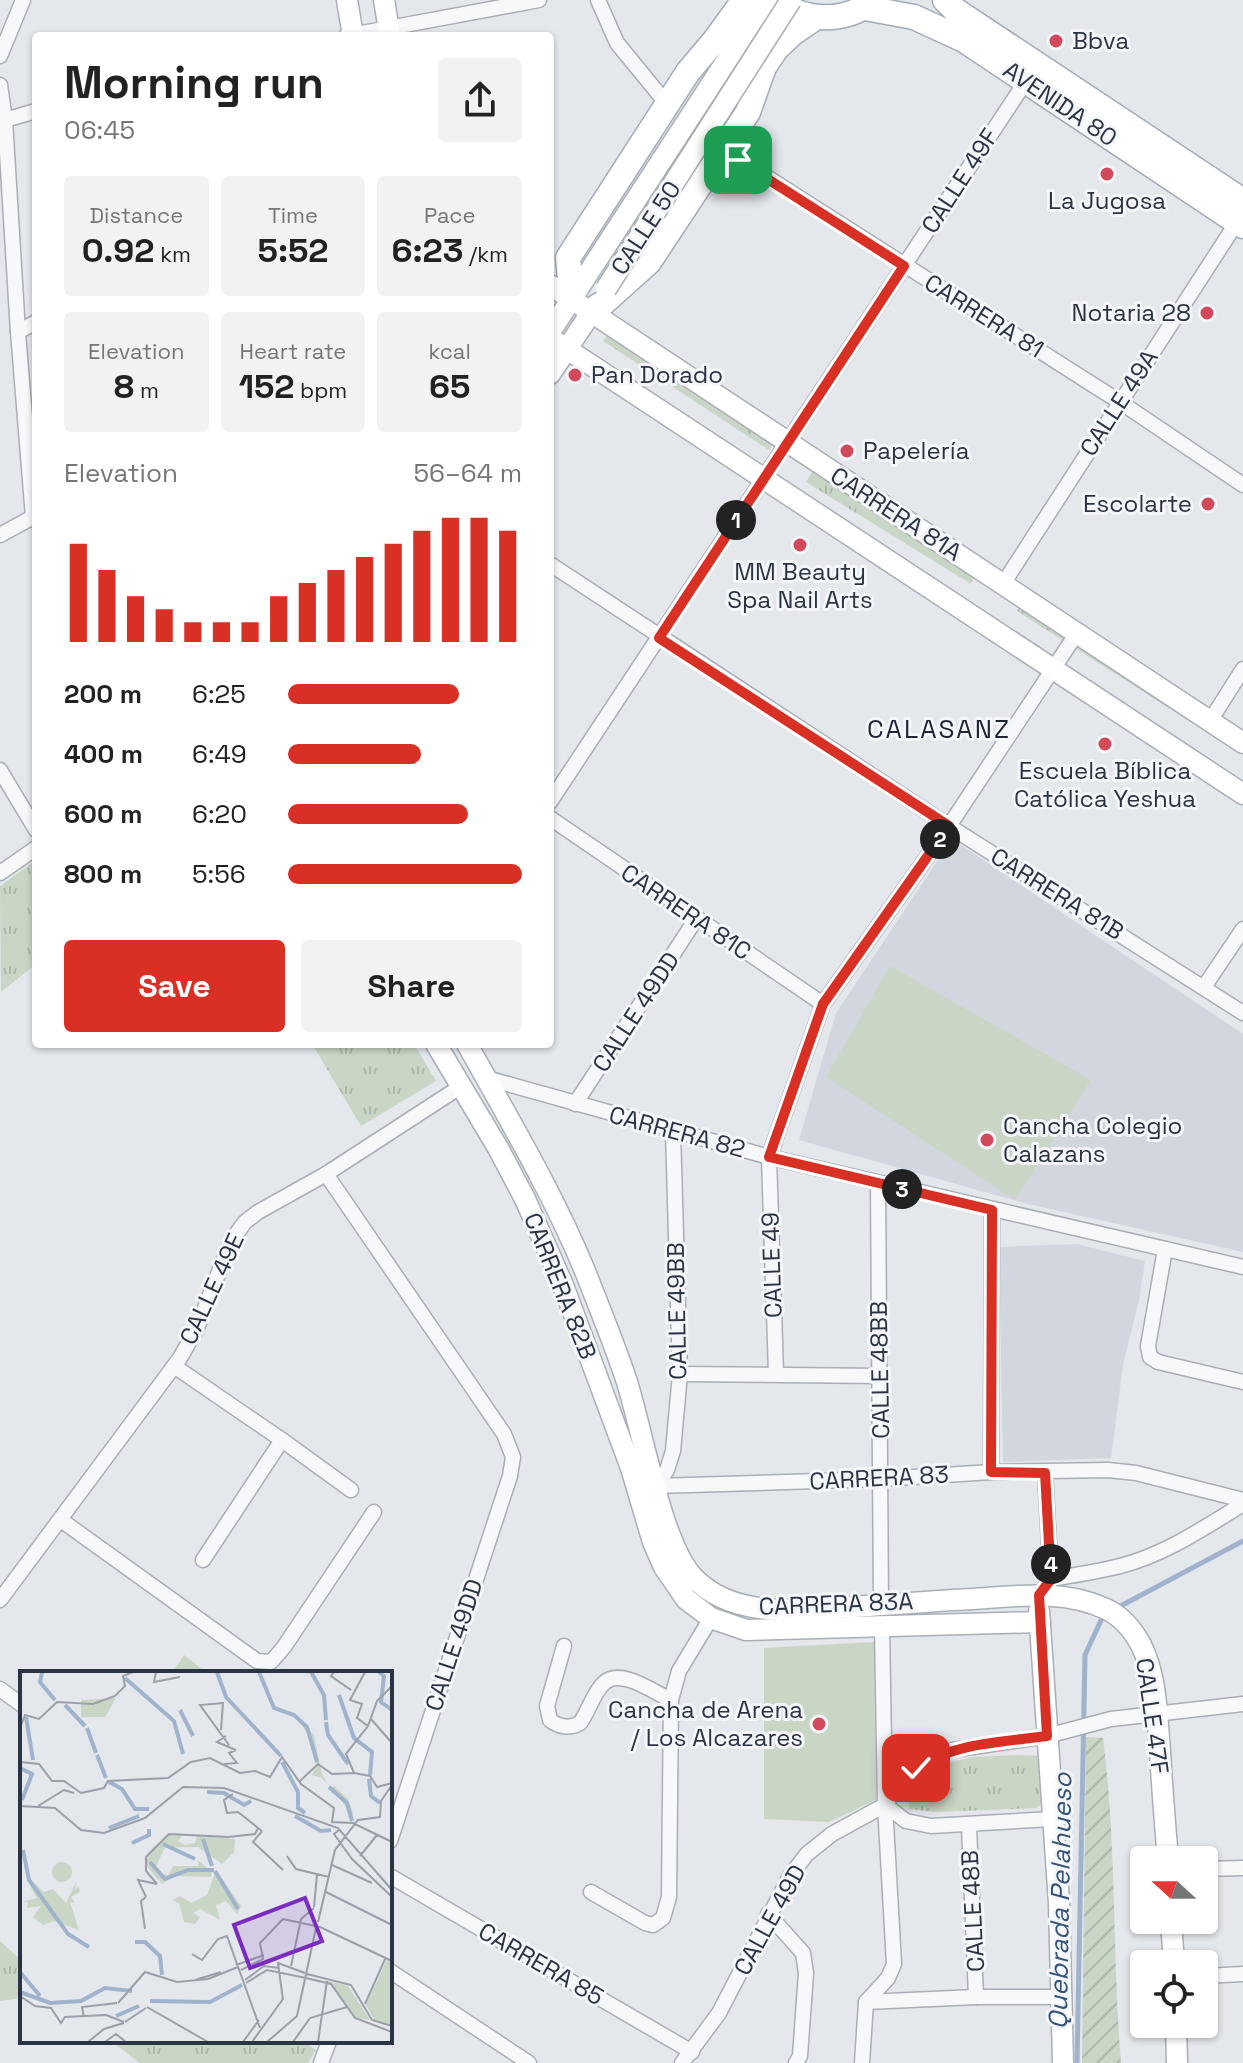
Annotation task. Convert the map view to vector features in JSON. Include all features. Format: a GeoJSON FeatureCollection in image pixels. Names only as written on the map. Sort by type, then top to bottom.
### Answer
{"type":"FeatureCollection","features":[{"type":"Feature","properties":{"kind":"main road"},"geometry":{"type":"LineString","coordinates":[[744,0],[688,72],[568,258],[582,307],[649,262],[748,112],[764,67],[776,49],[815,18]]}},
{"type":"Feature","properties":{"kind":"main road"},"geometry":{"type":"LineString","coordinates":[[769,0],[792,12],[815,18],[849,15],[870,4]]}},
{"type":"Feature","properties":{"kind":"main road","name":"AVENIDA 80"},"geometry":{"type":"LineString","coordinates":[[945,0],[1241,216]]}},
{"type":"Feature","properties":{"kind":"main road","name":"AVENIDA 80"},"geometry":{"type":"LineString","coordinates":[[870,4],[932,24],[964,40],[1241,216]]}},
{"type":"Feature","properties":{"kind":"street"},"geometry":{"type":"LineString","coordinates":[[0,56],[23,0]]}},
{"type":"Feature","properties":{"kind":"street"},"geometry":{"type":"LineString","coordinates":[[347,0],[350,32]]}},
{"type":"Feature","properties":{"kind":"street"},"geometry":{"type":"LineString","coordinates":[[384,0],[389,32],[539,0]]}},
{"type":"Feature","properties":{"kind":"street"},"geometry":{"type":"LineString","coordinates":[[598,0],[607,24],[627,58],[667,104]]}},
{"type":"Feature","properties":{"kind":"street","name":"CALLE 50"},"geometry":{"type":"LineString","coordinates":[[582,307],[587,277],[769,0]]}},
{"type":"Feature","properties":{"kind":"street","name":"CALLE 50"},"geometry":{"type":"LineString","coordinates":[[555,340],[582,307],[606,289],[791,0]]}},
{"type":"Feature","properties":{"kind":"street","name":"CALLE 49F"},"geometry":{"type":"LineString","coordinates":[[554,796],[1026,81]]}},
{"type":"Feature","properties":{"kind":"street"},"geometry":{"type":"LineString","coordinates":[[0,85],[32,486]]}},
{"type":"Feature","properties":{"kind":"street"},"geometry":{"type":"LineString","coordinates":[[5,120],[32,112]]}},
{"type":"Feature","properties":{"kind":"street","name":"CARRERA 81"},"geometry":{"type":"LineString","coordinates":[[724,150],[1120,402],[1243,485]]}},
{"type":"Feature","properties":{"kind":"street","name":"CALLE 49A"},"geometry":{"type":"LineString","coordinates":[[1003,584],[1241,216]]}},
{"type":"Feature","properties":{"kind":"street","name":"CARRERA 81A"},"geometry":{"type":"LineString","coordinates":[[554,288],[1243,743]]}},
{"type":"Feature","properties":{"kind":"street"},"geometry":{"type":"LineString","coordinates":[[18,332],[32,324]]}},
{"type":"Feature","properties":{"kind":"street","name":"CARRERA 81A"},"geometry":{"type":"LineString","coordinates":[[555,340],[1243,794]]}},
{"type":"Feature","properties":{"kind":"street"},"geometry":{"type":"LineString","coordinates":[[0,535],[32,520]]}},
{"type":"Feature","properties":{"kind":"street","name":"CARRERA 81B"},"geometry":{"type":"LineString","coordinates":[[554,567],[949,826],[1243,1013]]}},
{"type":"Feature","properties":{"kind":"street"},"geometry":{"type":"LineString","coordinates":[[769,1157],[823,1004],[949,826],[1077,633]]}},
{"type":"Feature","properties":{"kind":"street"},"geometry":{"type":"LineString","coordinates":[[1210,721],[1243,669]]}},
{"type":"Feature","properties":{"kind":"street"},"geometry":{"type":"LineString","coordinates":[[0,770],[32,823]]}},
{"type":"Feature","properties":{"kind":"street","name":"CARRERA 81C"},"geometry":{"type":"LineString","coordinates":[[554,821],[823,1004]]}},
{"type":"Feature","properties":{"kind":"street"},"geometry":{"type":"LineString","coordinates":[[0,873],[32,851]]}},
{"type":"Feature","properties":{"kind":"street","name":"CALLE 49DD"},"geometry":{"type":"LineString","coordinates":[[575,1104],[696,919]]}},
{"type":"Feature","properties":{"kind":"street"},"geometry":{"type":"LineString","coordinates":[[1204,987],[1243,929]]}},
{"type":"Feature","properties":{"kind":"street","name":"CARRERA 82B"},"geometry":{"type":"LineString","coordinates":[[438,1048],[525,1199],[563,1285],[631,1468],[653,1542]]}},
{"type":"Feature","properties":{"kind":"street","name":"CARRERA 82B"},"geometry":{"type":"LineString","coordinates":[[469,1048],[543,1184],[586,1273],[626,1378],[656,1486]]}},
{"type":"Feature","properties":{"kind":"street","name":"CARRERA 82"},"geometry":{"type":"LineString","coordinates":[[486,1078],[769,1157],[1243,1267]]}},
{"type":"Feature","properties":{"kind":"street","name":"CALLE 49E"},"geometry":{"type":"LineString","coordinates":[[0,1600],[174,1366],[197,1328],[238,1229],[258,1212],[326,1174],[460,1087]]}},
{"type":"Feature","properties":{"kind":"street","name":"CALLE 49BB"},"geometry":{"type":"LineString","coordinates":[[656,1486],[667,1470],[673,1451],[680,1374],[673,1131]]}},
{"type":"Feature","properties":{"kind":"street","name":"CALLE 49"},"geometry":{"type":"LineString","coordinates":[[769,1157],[776,1373]]}},
{"type":"Feature","properties":{"kind":"street","name":"CALLE 49DD"},"geometry":{"type":"LineString","coordinates":[[326,1174],[504,1434],[513,1457],[510,1476],[392,1835]]}},
{"type":"Feature","properties":{"kind":"street","name":"CALLE 48BB"},"geometry":{"type":"LineString","coordinates":[[878,1183],[881,1606]]}},
{"type":"Feature","properties":{"kind":"street"},"geometry":{"type":"LineString","coordinates":[[991,1472],[992,1210]]}},
{"type":"Feature","properties":{"kind":"street"},"geometry":{"type":"LineString","coordinates":[[1165,1249],[1148,1351],[1150,1357],[1158,1362],[1243,1382]]}},
{"type":"Feature","properties":{"kind":"street"},"geometry":{"type":"LineString","coordinates":[[174,1366],[351,1490]]}},
{"type":"Feature","properties":{"kind":"street"},"geometry":{"type":"LineString","coordinates":[[680,1374],[879,1376]]}},
{"type":"Feature","properties":{"kind":"street"},"geometry":{"type":"LineString","coordinates":[[203,1560],[282,1440]]}},
{"type":"Feature","properties":{"kind":"street","name":"CARRERA 83"},"geometry":{"type":"LineString","coordinates":[[656,1486],[882,1479],[991,1472],[1121,1471],[1243,1502]]}},
{"type":"Feature","properties":{"kind":"street"},"geometry":{"type":"LineString","coordinates":[[1045,1473],[1045,1587],[1040,1622],[1054,1734],[1052,1819],[1063,1997],[1063,2063]]}},
{"type":"Feature","properties":{"kind":"street","name":"CARRERA 83A"},"geometry":{"type":"LineString","coordinates":[[656,1486],[686,1570],[715,1594],[735,1604],[777,1609],[881,1606],[1045,1587]]}},
{"type":"Feature","properties":{"kind":"street"},"geometry":{"type":"LineString","coordinates":[[1045,1587],[1148,1557],[1195,1533],[1243,1502]]}},
{"type":"Feature","properties":{"kind":"street"},"geometry":{"type":"LineString","coordinates":[[61,1520],[257,1661],[271,1662],[374,1512]]}},
{"type":"Feature","properties":{"kind":"street","name":"CARRERA 83A"},"geometry":{"type":"LineString","coordinates":[[653,1542],[677,1588],[711,1618],[746,1630],[1040,1622]]}},
{"type":"Feature","properties":{"kind":"street","name":"CALLE 47F"},"geometry":{"type":"LineString","coordinates":[[1045,1587],[1065,1597],[1109,1610],[1127,1625],[1141,1646],[1151,1672],[1157,1715],[1167,1846]]}},
{"type":"Feature","properties":{"kind":"street"},"geometry":{"type":"LineString","coordinates":[[591,1892],[645,1923],[653,1925],[663,1918],[669,1897],[671,1700],[679,1671],[711,1618]]}},
{"type":"Feature","properties":{"kind":"street"},"geometry":{"type":"LineString","coordinates":[[862,2063],[866,2002],[888,1978],[894,1964],[885,1805],[882,1627]]}},
{"type":"Feature","properties":{"kind":"street"},"geometry":{"type":"LineString","coordinates":[[564,1646],[547,1706],[548,1716],[554,1723],[569,1727],[580,1723],[602,1685],[615,1678],[630,1681],[671,1700]]}},
{"type":"Feature","properties":{"kind":"street"},"geometry":{"type":"LineString","coordinates":[[0,1689],[20,1704]]}},
{"type":"Feature","properties":{"kind":"street"},"geometry":{"type":"LineString","coordinates":[[885,1805],[908,1774],[934,1757],[968,1747],[1054,1734],[1105,1721],[1243,1704]]}},
{"type":"Feature","properties":{"kind":"street"},"geometry":{"type":"LineString","coordinates":[[885,1805],[912,1823],[931,1826],[1052,1819]]}},
{"type":"Feature","properties":{"kind":"street","name":"CALLE 49D"},"geometry":{"type":"LineString","coordinates":[[687,2057],[719,2013],[768,1914],[807,1854],[832,1834],[885,1805]]}},
{"type":"Feature","properties":{"kind":"street","name":"CALLE 48B"},"geometry":{"type":"LineString","coordinates":[[969,1826],[976,1997]]}},
{"type":"Feature","properties":{"kind":"street"},"geometry":{"type":"LineString","coordinates":[[1218,1869],[1243,1868]]}},
{"type":"Feature","properties":{"kind":"street","name":"CARRERA 85"},"geometry":{"type":"LineString","coordinates":[[392,1877],[687,2057]]}},
{"type":"Feature","properties":{"kind":"street"},"geometry":{"type":"LineString","coordinates":[[768,1914],[803,1953],[806,1973],[800,2056],[796,2063]]}},
{"type":"Feature","properties":{"kind":"street"},"geometry":{"type":"LineString","coordinates":[[392,1972],[529,2063]]}},
{"type":"Feature","properties":{"kind":"street"},"geometry":{"type":"LineString","coordinates":[[1218,1975],[1243,1974]]}},
{"type":"Feature","properties":{"kind":"street"},"geometry":{"type":"LineString","coordinates":[[866,2002],[1063,1997]]}},
{"type":"Feature","properties":{"kind":"street"},"geometry":{"type":"LineString","coordinates":[[1176,2038],[1177,2063]]}},
{"type":"Feature","properties":{"kind":"street"},"geometry":{"type":"LineString","coordinates":[[321,2063],[328,2043]]}},
{"type":"Feature","properties":{"kind":"shaded area"},"geometry":{"type":"Polygon","coordinates":[[[952,839],[1243,1034],[1243,1252],[1024,1203],[799,1140],[836,1013],[952,839]]]}},
{"type":"Feature","properties":{"kind":"shaded area"},"geometry":{"type":"Polygon","coordinates":[[[1077,1244],[1145,1261],[1123,1365],[1111,1458],[1003,1462],[999,1247],[1077,1244]]]}},
{"type":"Feature","properties":{"kind":"green space"},"geometry":{"type":"Polygon","coordinates":[[[610,331],[777,437],[769,450],[603,341],[610,331]]]}},
{"type":"Feature","properties":{"kind":"green space"},"geometry":{"type":"Polygon","coordinates":[[[815,467],[977,571],[971,584],[806,482],[815,467]]]}},
{"type":"Feature","properties":{"kind":"green space"},"geometry":{"type":"Polygon","coordinates":[[[1025,599],[1196,709],[1189,721],[1017,611],[1025,599]]]}},
{"type":"Feature","properties":{"kind":"green space"},"geometry":{"type":"Polygon","coordinates":[[[32,863],[32,967],[1,992],[0,886],[32,863]]]}},
{"type":"Feature","properties":{"kind":"green space","name":"Cancha Colegio Calazans"},"geometry":{"type":"Polygon","coordinates":[[[890,966],[1091,1080],[1015,1200],[826,1077],[890,966]]]}},
{"type":"Feature","properties":{"kind":"green space"},"geometry":{"type":"Polygon","coordinates":[[[314,1048],[416,1048],[436,1081],[361,1126],[314,1048]]]}},
{"type":"Feature","properties":{"kind":"green space","name":"Cancha de Arena / Los Alcazares"},"geometry":{"type":"Polygon","coordinates":[[[874,1642],[876,1800],[829,1822],[764,1819],[764,1648],[874,1642]]]}},
{"type":"Feature","properties":{"kind":"green space"},"geometry":{"type":"Polygon","coordinates":[[[184,1655],[204,1671],[173,1671],[184,1655]]]}},
{"type":"Feature","properties":{"kind":"green space"},"geometry":{"type":"Polygon","coordinates":[[[1086,1737],[1103,1738],[1121,2063],[1082,2063],[1086,1737]]]}},
{"type":"Feature","properties":{"kind":"green space"},"geometry":{"type":"Polygon","coordinates":[[[1041,1756],[1045,1801],[1036,1808],[937,1812],[909,1809],[909,1802],[918,1785],[949,1763],[972,1757],[1041,1756]]]}},
{"type":"Feature","properties":{"kind":"green space"},"geometry":{"type":"Polygon","coordinates":[[[0,1941],[20,1959],[20,1998],[0,2001],[0,1941]]]}},
{"type":"Feature","properties":{"kind":"green space"},"geometry":{"type":"Polygon","coordinates":[[[114,2043],[306,2043],[316,2050],[308,2063],[140,2063],[114,2043]]]}},
{"type":"Feature","properties":{"kind":"waterway","name":"Quebrada Pelahueso"},"geometry":{"type":"LineString","coordinates":[[1115,1609],[1243,1541]]}},
{"type":"Feature","properties":{"kind":"waterway","name":"Quebrada Pelahueso"},"geometry":{"type":"LineString","coordinates":[[1077,2063],[1085,1655],[1106,1614]]}},
{"type":"Feature","properties":{"kind":"place","name":"Bbva"},"geometry":{"type":"Point","coordinates":[1056,41]}},
{"type":"Feature","properties":{"kind":"place","name":"La Jugosa"},"geometry":{"type":"Point","coordinates":[1107,174]}},
{"type":"Feature","properties":{"kind":"place","name":"Notaria 28"},"geometry":{"type":"Point","coordinates":[1207,313]}},
{"type":"Feature","properties":{"kind":"place","name":"Pan Dorado"},"geometry":{"type":"Point","coordinates":[575,375]}},
{"type":"Feature","properties":{"kind":"place","name":"Papelería"},"geometry":{"type":"Point","coordinates":[847,451]}},
{"type":"Feature","properties":{"kind":"place","name":"Escolarte"},"geometry":{"type":"Point","coordinates":[1208,504]}},
{"type":"Feature","properties":{"kind":"place","name":"MM Beauty Spa Nail Arts"},"geometry":{"type":"Point","coordinates":[800,545]}},
{"type":"Feature","properties":{"kind":"place","name":"Escuela Bíblica Católica Yeshua"},"geometry":{"type":"Point","coordinates":[1105,744]}},
{"type":"Feature","properties":{"kind":"place","name":"Cancha Colegio Calazans"},"geometry":{"type":"Point","coordinates":[987,1140]}},
{"type":"Feature","properties":{"kind":"place","name":"Cancha de Arena / Los Alcazares"},"geometry":{"type":"Point","coordinates":[819,1724]}},
{"type":"Feature","properties":{"kind":"district","name":"CALASANZ"},"geometry":{"type":"Point","coordinates":[939,729]}},
{"type":"Feature","properties":{"kind":"route"},"geometry":{"type":"LineString","coordinates":[[738,160],[904,266],[659,638],[949,826],[823,1004],[769,1157],[992,1210],[991,1472],[1045,1473],[1051,1579],[1039,1595],[1047,1736],[953,1750],[916,1768]]}}]}
